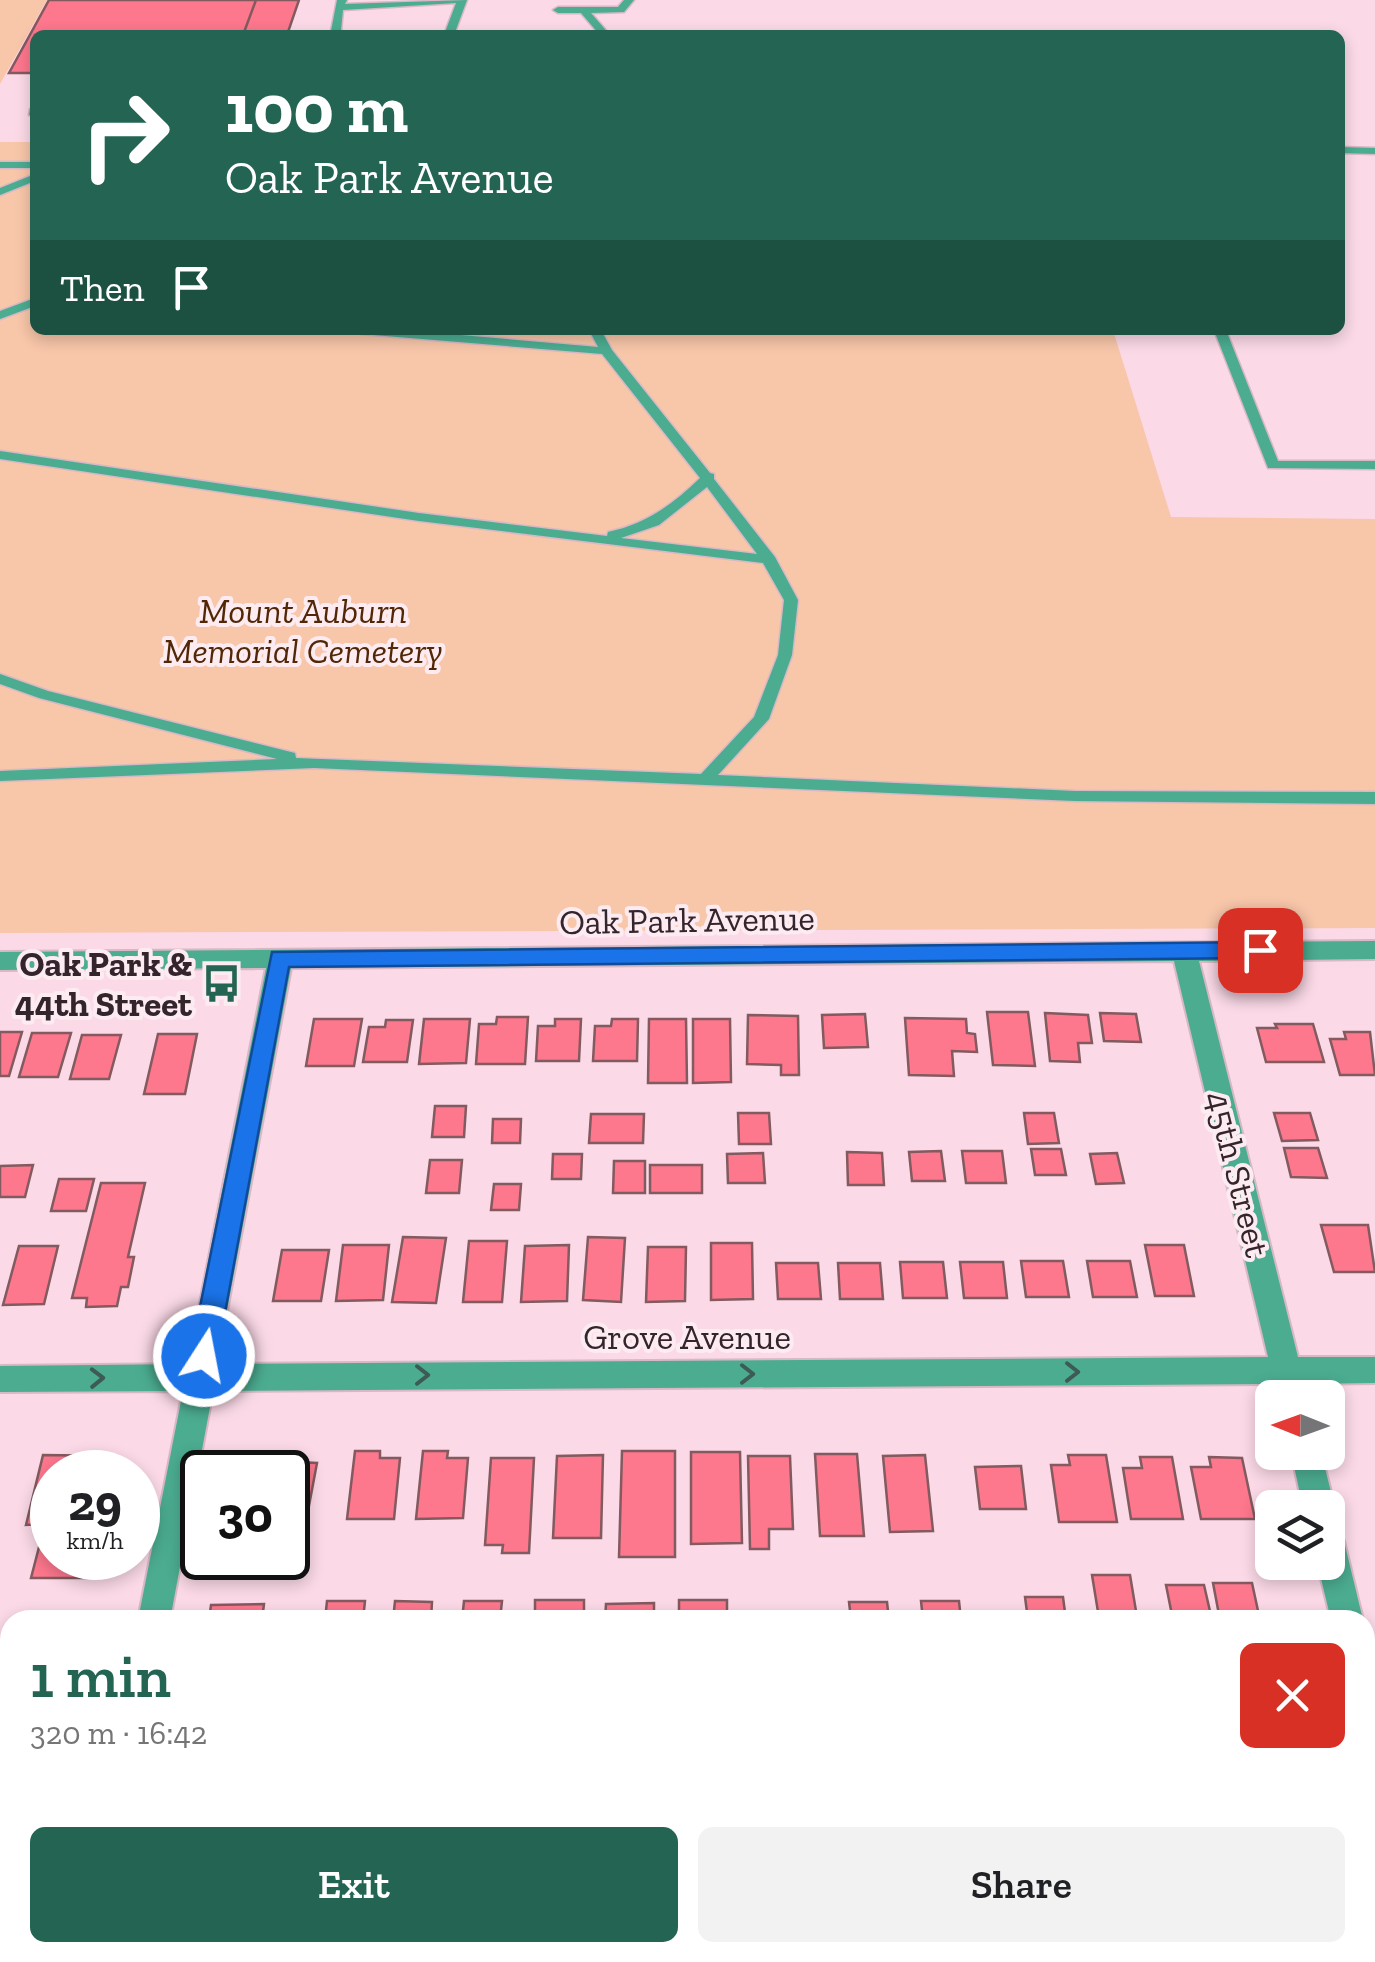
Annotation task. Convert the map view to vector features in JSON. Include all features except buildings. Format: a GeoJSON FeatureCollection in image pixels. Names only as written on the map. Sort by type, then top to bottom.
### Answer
{"type":"FeatureCollection","features":[{"type":"Feature","properties":{"kind":"street","name":"45th Street"},"geometry":{"type":"LineString","coordinates":[[1184,950],[1289,1380]]}},
{"type":"Feature","properties":{"kind":"street","name":"Oak Park Avenue"},"geometry":{"type":"LineString","coordinates":[[0,961],[1375,950]]}},
{"type":"Feature","properties":{"kind":"street"},"geometry":{"type":"LineString","coordinates":[[156,1610],[280,958]]}},
{"type":"Feature","properties":{"kind":"street","name":"Grove Avenue"},"geometry":{"type":"LineString","coordinates":[[1314,1380],[1375,1370]]}},
{"type":"Feature","properties":{"kind":"street","name":"Grove Avenue"},"geometry":{"type":"LineString","coordinates":[[0,1379],[200,1376],[1255,1384]]}},
{"type":"Feature","properties":{"kind":"street"},"geometry":{"type":"LineString","coordinates":[[1337,1580],[1345,1610]]}},
{"type":"Feature","properties":{"kind":"lane"},"geometry":{"type":"LineString","coordinates":[[558,10],[621,10],[629,0]]}},
{"type":"Feature","properties":{"kind":"lane"},"geometry":{"type":"LineString","coordinates":[[336,30],[341,4],[462,1],[451,30]]}},
{"type":"Feature","properties":{"kind":"lane"},"geometry":{"type":"LineString","coordinates":[[584,10],[601,30]]}},
{"type":"Feature","properties":{"kind":"lane"},"geometry":{"type":"LineString","coordinates":[[1345,150],[1375,151]]}},
{"type":"Feature","properties":{"kind":"lane"},"geometry":{"type":"LineString","coordinates":[[0,165],[30,165]]}},
{"type":"Feature","properties":{"kind":"lane"},"geometry":{"type":"LineString","coordinates":[[0,192],[30,179]]}},
{"type":"Feature","properties":{"kind":"lane"},"geometry":{"type":"LineString","coordinates":[[0,298],[30,301]]}},
{"type":"Feature","properties":{"kind":"lane"},"geometry":{"type":"LineString","coordinates":[[0,314],[30,304]]}},
{"type":"Feature","properties":{"kind":"lane"},"geometry":{"type":"LineString","coordinates":[[417,335],[606,352]]}},
{"type":"Feature","properties":{"kind":"lane"},"geometry":{"type":"LineString","coordinates":[[598,335],[606,352],[770,560],[790,600],[785,655],[761,719],[703,782]]}},
{"type":"Feature","properties":{"kind":"lane"},"geometry":{"type":"LineString","coordinates":[[1222,335],[1273,465],[1375,465]]}},
{"type":"Feature","properties":{"kind":"lane"},"geometry":{"type":"LineString","coordinates":[[0,455],[770,560]]}},
{"type":"Feature","properties":{"kind":"lane"},"geometry":{"type":"LineString","coordinates":[[589,538],[634,533],[672,514],[708,478]]}},
{"type":"Feature","properties":{"kind":"lane"},"geometry":{"type":"LineString","coordinates":[[0,678],[44,695],[314,763]]}},
{"type":"Feature","properties":{"kind":"lane"},"geometry":{"type":"LineString","coordinates":[[0,776],[314,763],[1075,796],[1375,798]]}},
{"type":"Feature","properties":{"kind":"green space"},"geometry":{"type":"Polygon","coordinates":[[[0,0],[47,0],[30,30],[0,84],[0,0]]]}},
{"type":"Feature","properties":{"kind":"green space","name":"Mount Auburn Memorial Cemetery"},"geometry":{"type":"Polygon","coordinates":[[[0,142],[30,142],[30,335],[1115,335],[1171,517],[1375,519],[1375,928],[0,933],[0,142]]]}},
{"type":"Feature","properties":{"kind":"place","name":"Oak Park & 44th Street"},"geometry":{"type":"Point","coordinates":[222,984]}},
{"type":"Feature","properties":{"kind":"route"},"geometry":{"type":"LineString","coordinates":[[204,1356],[280,958],[1260,950]]}}]}
